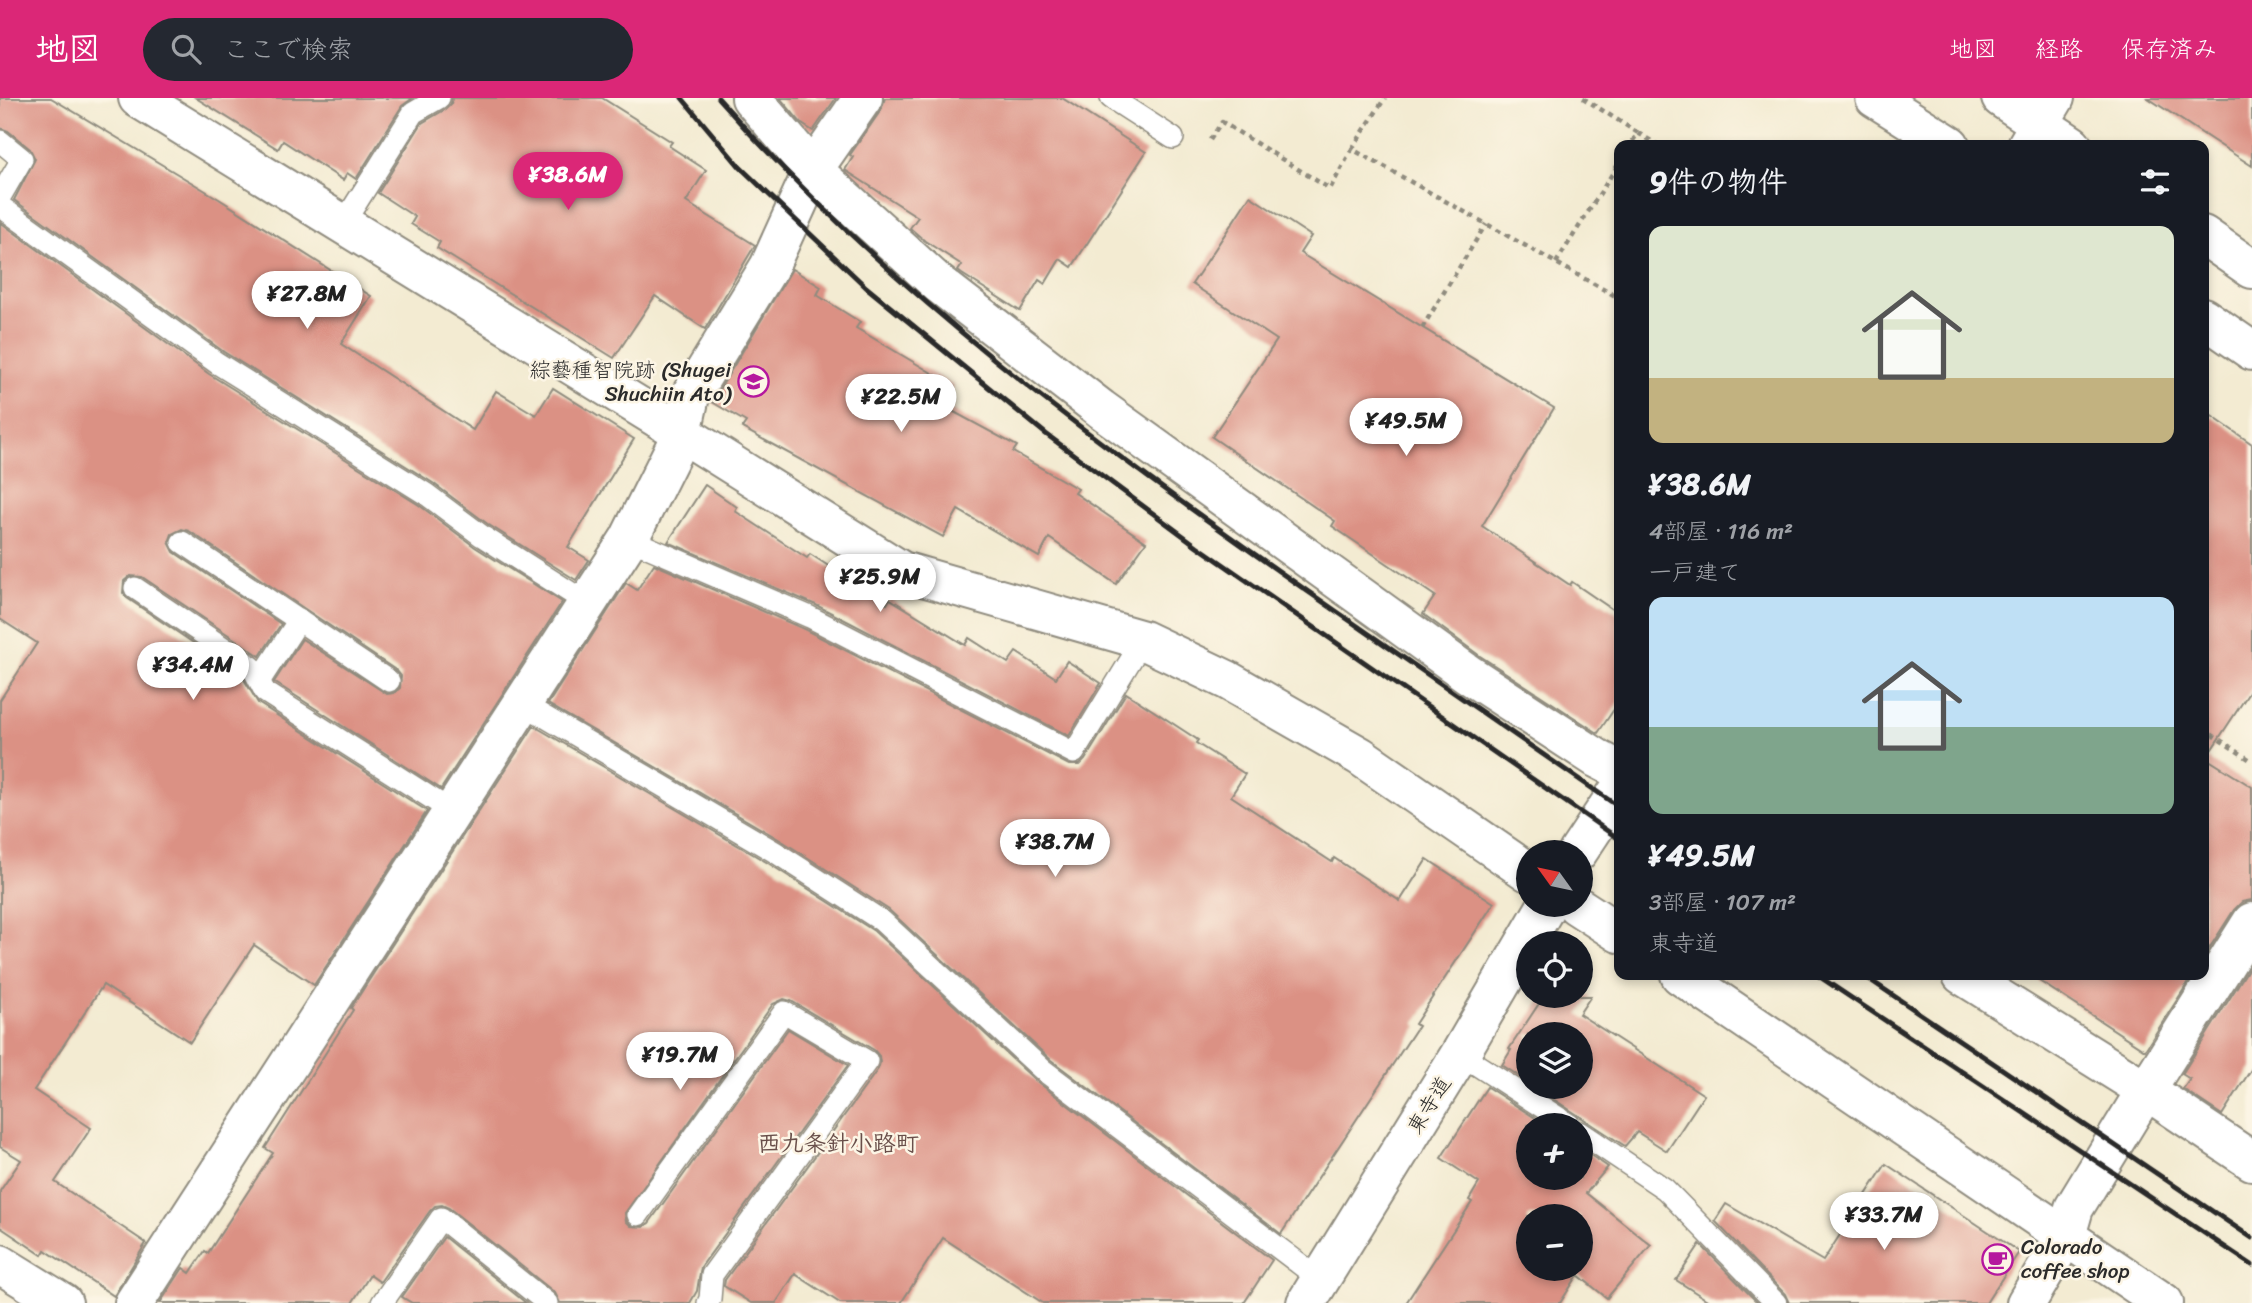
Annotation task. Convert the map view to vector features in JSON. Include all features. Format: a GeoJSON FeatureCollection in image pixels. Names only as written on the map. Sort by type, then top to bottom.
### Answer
{"type":"FeatureCollection","features":[{"type":"Feature","properties":{"kind":"main road"},"geometry":{"type":"LineString","coordinates":[[138,98],[902,571],[1143,640],[1227,680],[1360,756],[1516,864]]}},
{"type":"Feature","properties":{"kind":"main road"},"geometry":{"type":"LineString","coordinates":[[751,98],[813,170],[939,284],[1101,409],[1468,674],[1614,767]]}},
{"type":"Feature","properties":{"kind":"main road"},"geometry":{"type":"LineString","coordinates":[[134,1303],[629,539],[682,433],[690,396],[769,267],[813,170],[863,98]]}},
{"type":"Feature","properties":{"kind":"main road"},"geometry":{"type":"LineString","coordinates":[[1875,98],[1942,140]]}},
{"type":"Feature","properties":{"kind":"main road"},"geometry":{"type":"LineString","coordinates":[[2001,98],[2065,140]]}},
{"type":"Feature","properties":{"kind":"main road"},"geometry":{"type":"LineString","coordinates":[[2209,240],[2252,269]]}},
{"type":"Feature","properties":{"kind":"main road"},"geometry":{"type":"LineString","coordinates":[[2209,321],[2252,351]]}},
{"type":"Feature","properties":{"kind":"main road"},"geometry":{"type":"LineString","coordinates":[[1586,840],[1614,798]]}},
{"type":"Feature","properties":{"kind":"main road"},"geometry":{"type":"LineString","coordinates":[[1593,916],[1614,930]]}},
{"type":"Feature","properties":{"kind":"main road","name":"東寺道"},"geometry":{"type":"LineString","coordinates":[[1313,1292],[1460,1054],[1539,917]]}},
{"type":"Feature","properties":{"kind":"main road"},"geometry":{"type":"LineString","coordinates":[[2026,1303],[2066,1236],[2074,1208],[2252,922]]}},
{"type":"Feature","properties":{"kind":"main road"},"geometry":{"type":"LineString","coordinates":[[1687,980],[2164,1303]]}},
{"type":"Feature","properties":{"kind":"main road"},"geometry":{"type":"LineString","coordinates":[[1985,981],[2252,1161]]}},
{"type":"Feature","properties":{"kind":"main road"},"geometry":{"type":"LineString","coordinates":[[0,1265],[63,1303]]}},
{"type":"Feature","properties":{"kind":"lane"},"geometry":{"type":"LineString","coordinates":[[344,224],[413,113],[439,98]]}},
{"type":"Feature","properties":{"kind":"lane"},"geometry":{"type":"LineString","coordinates":[[1111,98],[1173,138]]}},
{"type":"Feature","properties":{"kind":"lane"},"geometry":{"type":"LineString","coordinates":[[0,141],[22,159],[0,197]]}},
{"type":"Feature","properties":{"kind":"lane"},"geometry":{"type":"LineString","coordinates":[[0,206],[217,363],[426,494],[482,536],[587,603]]}},
{"type":"Feature","properties":{"kind":"lane"},"geometry":{"type":"LineString","coordinates":[[629,539],[810,617],[1074,753],[1143,640]]}},
{"type":"Feature","properties":{"kind":"lane"},"geometry":{"type":"LineString","coordinates":[[182,542],[388,681]]}},
{"type":"Feature","properties":{"kind":"lane"},"geometry":{"type":"LineString","coordinates":[[135,589],[252,667],[265,692],[453,812]]}},
{"type":"Feature","properties":{"kind":"lane"},"geometry":{"type":"LineString","coordinates":[[260,680],[299,620]]}},
{"type":"Feature","properties":{"kind":"lane"},"geometry":{"type":"LineString","coordinates":[[523,704],[775,852],[881,921],[1043,1070],[1313,1292]]}},
{"type":"Feature","properties":{"kind":"lane"},"geometry":{"type":"LineString","coordinates":[[638,1214],[784,1012],[867,1061],[712,1275],[708,1303]]}},
{"type":"Feature","properties":{"kind":"lane"},"geometry":{"type":"LineString","coordinates":[[1460,1054],[1551,1113]]}},
{"type":"Feature","properties":{"kind":"lane"},"geometry":{"type":"LineString","coordinates":[[1593,1141],[1665,1189],[1776,1303]]}},
{"type":"Feature","properties":{"kind":"lane"},"geometry":{"type":"LineString","coordinates":[[382,1303],[440,1218],[547,1303]]}},
{"type":"Feature","properties":{"kind":"path"},"geometry":{"type":"LineString","coordinates":[[1173,138],[1200,156],[1222,122],[1330,189],[1385,98]]}},
{"type":"Feature","properties":{"kind":"path"},"geometry":{"type":"LineString","coordinates":[[1583,98],[1649,140]]}},
{"type":"Feature","properties":{"kind":"path"},"geometry":{"type":"LineString","coordinates":[[1633,140],[1637,133]]}},
{"type":"Feature","properties":{"kind":"path"},"geometry":{"type":"LineString","coordinates":[[1352,149],[1614,295]]}},
{"type":"Feature","properties":{"kind":"path"},"geometry":{"type":"LineString","coordinates":[[1556,263],[1614,171]]}},
{"type":"Feature","properties":{"kind":"path"},"geometry":{"type":"LineString","coordinates":[[1422,328],[1486,224]]}},
{"type":"Feature","properties":{"kind":"path"},"geometry":{"type":"LineString","coordinates":[[2209,733],[2252,761]]}},
{"type":"Feature","properties":{"kind":"building"},"geometry":{"type":"Polygon","coordinates":[[[0,98],[51,98],[219,199],[371,296],[341,344],[473,430],[496,391],[536,415],[553,388],[634,439],[568,547],[589,560],[576,580],[489,525],[433,483],[224,352],[14,200],[35,159],[30,149],[8,131],[0,128],[0,98]]]}},
{"type":"Feature","properties":{"kind":"building"},"geometry":{"type":"Polygon","coordinates":[[[196,98],[413,98],[402,106],[356,179],[347,173],[343,180],[283,141],[278,149],[196,98]]]}},
{"type":"Feature","properties":{"kind":"building"},"geometry":{"type":"Polygon","coordinates":[[[452,98],[602,98],[672,142],[669,146],[706,170],[686,202],[755,245],[705,329],[655,296],[614,358],[437,248],[440,242],[411,224],[415,217],[378,193],[422,123],[446,109],[452,98]]]}},
{"type":"Feature","properties":{"kind":"building"},"geometry":{"type":"Polygon","coordinates":[[[780,98],[836,98],[813,131],[802,124],[780,98]]]}},
{"type":"Feature","properties":{"kind":"building"},"geometry":{"type":"Polygon","coordinates":[[[885,98],[1062,98],[1146,152],[1072,267],[1060,259],[1045,284],[1039,280],[1020,311],[958,271],[962,265],[910,228],[918,217],[845,170],[853,157],[850,155],[881,110],[885,98]]]}},
{"type":"Feature","properties":{"kind":"building"},"geometry":{"type":"Polygon","coordinates":[[[2148,98],[2252,98],[2252,166],[2148,98]]]}},
{"type":"Feature","properties":{"kind":"building"},"geometry":{"type":"Polygon","coordinates":[[[1250,196],[1311,236],[1300,253],[1554,408],[1482,526],[1570,585],[1572,582],[1614,611],[1614,709],[1598,733],[1480,656],[1423,614],[1435,596],[1332,526],[1335,521],[1212,437],[1277,340],[1192,284],[1250,196]]]}},
{"type":"Feature","properties":{"kind":"building"},"geometry":{"type":"Polygon","coordinates":[[[0,222],[209,374],[419,505],[475,547],[562,602],[441,789],[274,682],[302,639],[387,694],[400,688],[401,676],[397,671],[189,531],[182,529],[172,534],[169,542],[174,552],[281,624],[260,656],[142,577],[130,576],[124,581],[123,593],[127,598],[242,676],[258,703],[427,811],[314,985],[254,945],[190,1042],[103,985],[34,1090],[91,1128],[55,1182],[146,1243],[114,1296],[45,1250],[42,1255],[0,1227],[0,1191],[21,1160],[0,1147],[0,700],[37,643],[0,619],[0,222]]]}},
{"type":"Feature","properties":{"kind":"building"},"geometry":{"type":"Polygon","coordinates":[[[792,269],[821,287],[817,295],[860,322],[856,328],[954,386],[943,406],[1017,446],[1013,452],[1078,489],[1075,493],[1146,542],[1116,584],[1049,538],[1039,557],[958,510],[943,537],[742,428],[746,422],[712,402],[792,269]]]}},
{"type":"Feature","properties":{"kind":"building"},"geometry":{"type":"Polygon","coordinates":[[[2209,414],[2252,444],[2252,688],[2209,753],[2209,414]]]}},
{"type":"Feature","properties":{"kind":"building"},"geometry":{"type":"Polygon","coordinates":[[[705,485],[737,507],[735,511],[807,558],[810,554],[887,604],[890,599],[965,645],[969,638],[1008,663],[1016,652],[1056,678],[1067,661],[1101,683],[1069,736],[816,605],[668,542],[705,485]]]}},
{"type":"Feature","properties":{"kind":"building"},"geometry":{"type":"Polygon","coordinates":[[[654,564],[804,629],[1069,765],[1080,765],[1085,760],[1126,693],[1245,774],[1231,796],[1332,862],[1334,858],[1400,901],[1427,859],[1494,903],[1415,1024],[1418,1026],[1281,1234],[1051,1060],[889,910],[782,841],[548,704],[626,583],[637,590],[654,564]]]}},
{"type":"Feature","properties":{"kind":"building"},"geometry":{"type":"Polygon","coordinates":[[[534,726],[768,863],[874,931],[1035,1080],[1272,1260],[1244,1303],[1043,1303],[943,1238],[901,1303],[840,1303],[795,1274],[776,1303],[751,1303],[724,1286],[725,1280],[880,1063],[874,1050],[784,999],[773,1004],[625,1213],[626,1221],[631,1226],[643,1227],[649,1223],[788,1029],[848,1065],[701,1267],[697,1291],[690,1303],[560,1303],[555,1293],[442,1205],[435,1206],[430,1211],[380,1282],[370,1275],[352,1303],[160,1303],[183,1268],[190,1273],[205,1251],[208,1253],[273,1153],[265,1148],[353,1010],[351,1008],[534,726]]]}},
{"type":"Feature","properties":{"kind":"building"},"geometry":{"type":"Polygon","coordinates":[[[2209,760],[2252,787],[2252,900],[2242,902],[2209,949],[2209,760]]]}},
{"type":"Feature","properties":{"kind":"building"},"geometry":{"type":"Polygon","coordinates":[[[2252,963],[2252,1068],[2222,1115],[2183,1089],[2190,1079],[2182,1074],[2252,963]]]}},
{"type":"Feature","properties":{"kind":"building"},"geometry":{"type":"Polygon","coordinates":[[[2038,980],[2190,980],[2145,1050],[2038,980]]]}},
{"type":"Feature","properties":{"kind":"building"},"geometry":{"type":"Polygon","coordinates":[[[1536,1008],[1583,1008],[1579,1014],[1591,1022],[1527,1022],[1536,1008]]]}},
{"type":"Feature","properties":{"kind":"building"},"geometry":{"type":"Polygon","coordinates":[[[1593,1023],[1704,1095],[1667,1151],[1637,1132],[1625,1146],[1593,1125],[1593,1113],[1575,1113],[1553,1099],[1593,1099],[1593,1023]]]}},
{"type":"Feature","properties":{"kind":"building"},"geometry":{"type":"Polygon","coordinates":[[[1516,1038],[1516,1074],[1502,1065],[1511,1050],[1509,1049],[1516,1038]]]}},
{"type":"Feature","properties":{"kind":"building"},"geometry":{"type":"Polygon","coordinates":[[[1487,1087],[1527,1113],[1516,1113],[1516,1190],[1589,1190],[1586,1193],[1651,1245],[1607,1298],[1586,1281],[1593,1281],[1593,1204],[1516,1204],[1516,1281],[1574,1281],[1560,1303],[1406,1303],[1472,1202],[1469,1200],[1479,1183],[1441,1158],[1487,1087]]]}},
{"type":"Feature","properties":{"kind":"building"},"geometry":{"type":"Polygon","coordinates":[[[1593,1157],[1608,1167],[1593,1185],[1593,1157]]]}},
{"type":"Feature","properties":{"kind":"building"},"geometry":{"type":"Polygon","coordinates":[[[1886,1164],[2019,1252],[1986,1303],[1789,1303],[1785,1294],[1715,1221],[1726,1204],[1823,1261],[1886,1164]]]}},
{"type":"Feature","properties":{"kind":"building"},"geometry":{"type":"Polygon","coordinates":[[[444,1237],[526,1303],[412,1303],[402,1297],[444,1237]]]}},
{"type":"Feature","properties":{"kind":"building"},"geometry":{"type":"Polygon","coordinates":[[[1700,1244],[1758,1303],[1712,1303],[1676,1280],[1700,1244]]]}},
{"type":"Feature","properties":{"kind":"railway"},"geometry":{"type":"LineString","coordinates":[[682,98],[740,167],[866,287],[1046,434],[1197,546],[1614,836]]}},
{"type":"Feature","properties":{"kind":"railway"},"geometry":{"type":"LineString","coordinates":[[718,98],[784,169],[853,237],[925,301],[1075,423],[1310,593],[1614,804]]}},
{"type":"Feature","properties":{"kind":"railway"},"geometry":{"type":"LineString","coordinates":[[1824,980],[2252,1265]]}},
{"type":"Feature","properties":{"kind":"railway"},"geometry":{"type":"LineString","coordinates":[[1870,980],[2252,1238]]}},
{"type":"Feature","properties":{"kind":"place","name":"綜藝種智院跡 (Shugei Shuchiin Ato)"},"geometry":{"type":"Point","coordinates":[754,382]}},
{"type":"Feature","properties":{"kind":"place","name":"Colorado coffee shop"},"geometry":{"type":"Point","coordinates":[1998,1259]}},
{"type":"Feature","properties":{"kind":"district","name":"西九条針小路町"},"geometry":{"type":"Point","coordinates":[838,1143]}}]}
